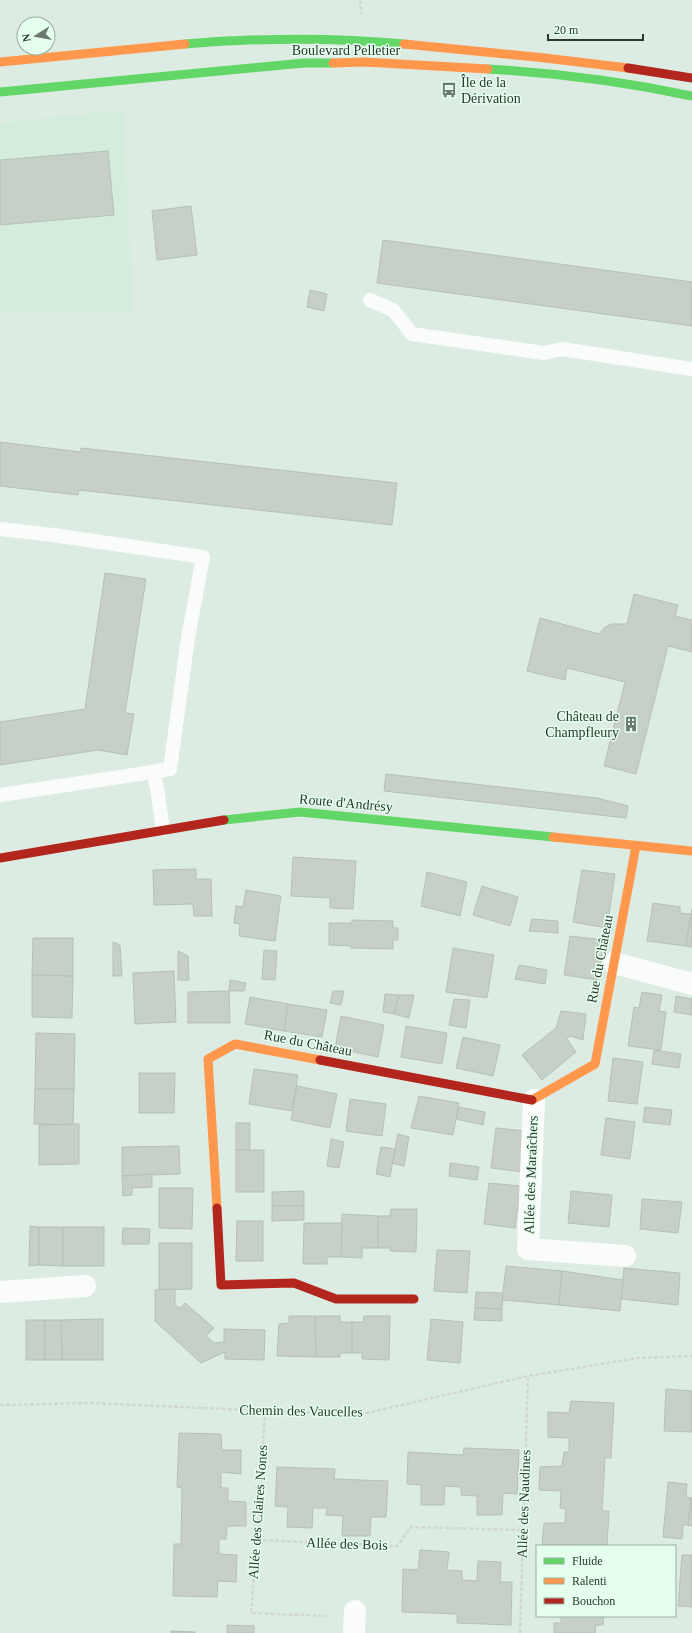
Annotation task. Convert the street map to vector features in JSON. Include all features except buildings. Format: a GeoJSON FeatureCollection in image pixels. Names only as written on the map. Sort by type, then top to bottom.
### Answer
{"type":"FeatureCollection","features":[{"type":"Feature","properties":{"kind":"street","name":"Boulevard Pelletier"},"geometry":{"type":"LineString","coordinates":[[0,62],[150,47],[266,40],[364,40],[536,56],[692,78]]}},
{"type":"Feature","properties":{"kind":"street","name":"Boulevard Pelletier"},"geometry":{"type":"LineString","coordinates":[[0,92],[304,63],[364,62],[535,72],[654,88],[692,96]]}},
{"type":"Feature","properties":{"kind":"street","name":"Route d'Andrésy"},"geometry":{"type":"LineString","coordinates":[[0,858],[163,830],[270,814],[300,812],[636,846],[692,850]]}},
{"type":"Feature","properties":{"kind":"street","name":"Rue du Château"},"geometry":{"type":"LineString","coordinates":[[414,1299],[336,1299],[294,1283],[221,1285],[208,1059],[235,1044],[534,1100],[595,1064],[636,846]]}},
{"type":"Feature","properties":{"kind":"street"},"geometry":{"type":"LineString","coordinates":[[614,963],[692,984]]}},
{"type":"Feature","properties":{"kind":"street","name":"Allée des Maraîchers"},"geometry":{"type":"LineString","coordinates":[[534,1100],[528,1249],[625,1256]]}},
{"type":"Feature","properties":{"kind":"street"},"geometry":{"type":"LineString","coordinates":[[0,1292],[85,1286]]}},
{"type":"Feature","properties":{"kind":"lane"},"geometry":{"type":"LineString","coordinates":[[370,300],[393,310],[412,334],[544,353],[562,349],[692,369]]}},
{"type":"Feature","properties":{"kind":"lane"},"geometry":{"type":"LineString","coordinates":[[0,529],[53,535],[203,557],[188,638],[170,769],[0,795]]}},
{"type":"Feature","properties":{"kind":"lane"},"geometry":{"type":"LineString","coordinates":[[153,772],[157,788],[163,830]]}},
{"type":"Feature","properties":{"kind":"path","name":"Chemin des Vaucelles"},"geometry":{"type":"LineString","coordinates":[[0,1405],[92,1403],[358,1415],[528,1376],[638,1358],[692,1356]]}},
{"type":"Feature","properties":{"kind":"path","name":"Allée des Naudines"},"geometry":{"type":"LineString","coordinates":[[520,1633],[528,1376]]}},
{"type":"Feature","properties":{"kind":"path","name":"Allée des Claires Nones"},"geometry":{"type":"LineString","coordinates":[[265,1411],[251,1613],[354,1620]]}},
{"type":"Feature","properties":{"kind":"path","name":"Allée des Bois"},"geometry":{"type":"LineString","coordinates":[[257,1540],[397,1546],[411,1527],[523,1530]]}},
{"type":"Feature","properties":{"kind":"shaded area"},"geometry":{"type":"Polygon","coordinates":[[[123,110],[133,311],[0,313],[0,123],[123,110]]]}},
{"type":"Feature","properties":{"kind":"traffic: fast"},"geometry":{"type":"LineString","coordinates":[[185,44],[240,40],[294,39],[349,40],[404,44]]}},
{"type":"Feature","properties":{"kind":"traffic: fast"},"geometry":{"type":"LineString","coordinates":[[0,92],[304,63],[333,63]]}},
{"type":"Feature","properties":{"kind":"traffic: fast"},"geometry":{"type":"LineString","coordinates":[[488,69],[590,79],[641,86],[692,96]]}},
{"type":"Feature","properties":{"kind":"traffic: fast"},"geometry":{"type":"LineString","coordinates":[[224,820],[300,812],[553,837]]}},
{"type":"Feature","properties":{"kind":"traffic: slow"},"geometry":{"type":"LineString","coordinates":[[0,62],[185,44]]}},
{"type":"Feature","properties":{"kind":"traffic: slow"},"geometry":{"type":"LineString","coordinates":[[404,44],[628,68]]}},
{"type":"Feature","properties":{"kind":"traffic: slow"},"geometry":{"type":"LineString","coordinates":[[333,63],[364,62],[488,69]]}},
{"type":"Feature","properties":{"kind":"traffic: slow"},"geometry":{"type":"LineString","coordinates":[[553,837],[692,851]]}},
{"type":"Feature","properties":{"kind":"traffic: slow"},"geometry":{"type":"LineString","coordinates":[[532,1100],[595,1064],[636,846]]}},
{"type":"Feature","properties":{"kind":"traffic: slow"},"geometry":{"type":"LineString","coordinates":[[217,1208],[208,1059],[235,1044],[320,1060]]}},
{"type":"Feature","properties":{"kind":"traffic: jam"},"geometry":{"type":"LineString","coordinates":[[628,68],[692,78]]}},
{"type":"Feature","properties":{"kind":"traffic: jam"},"geometry":{"type":"LineString","coordinates":[[0,858],[224,820]]}},
{"type":"Feature","properties":{"kind":"traffic: jam"},"geometry":{"type":"LineString","coordinates":[[320,1060],[532,1100]]}},
{"type":"Feature","properties":{"kind":"traffic: jam"},"geometry":{"type":"LineString","coordinates":[[217,1208],[221,1285],[294,1283],[336,1299],[414,1299]]}},
{"type":"Feature","properties":{"kind":"place","name":"Île de la Dérivation"},"geometry":{"type":"Point","coordinates":[449,90]}},
{"type":"Feature","properties":{"kind":"place","name":"Château de Champfleury"},"geometry":{"type":"Point","coordinates":[631,724]}}]}
